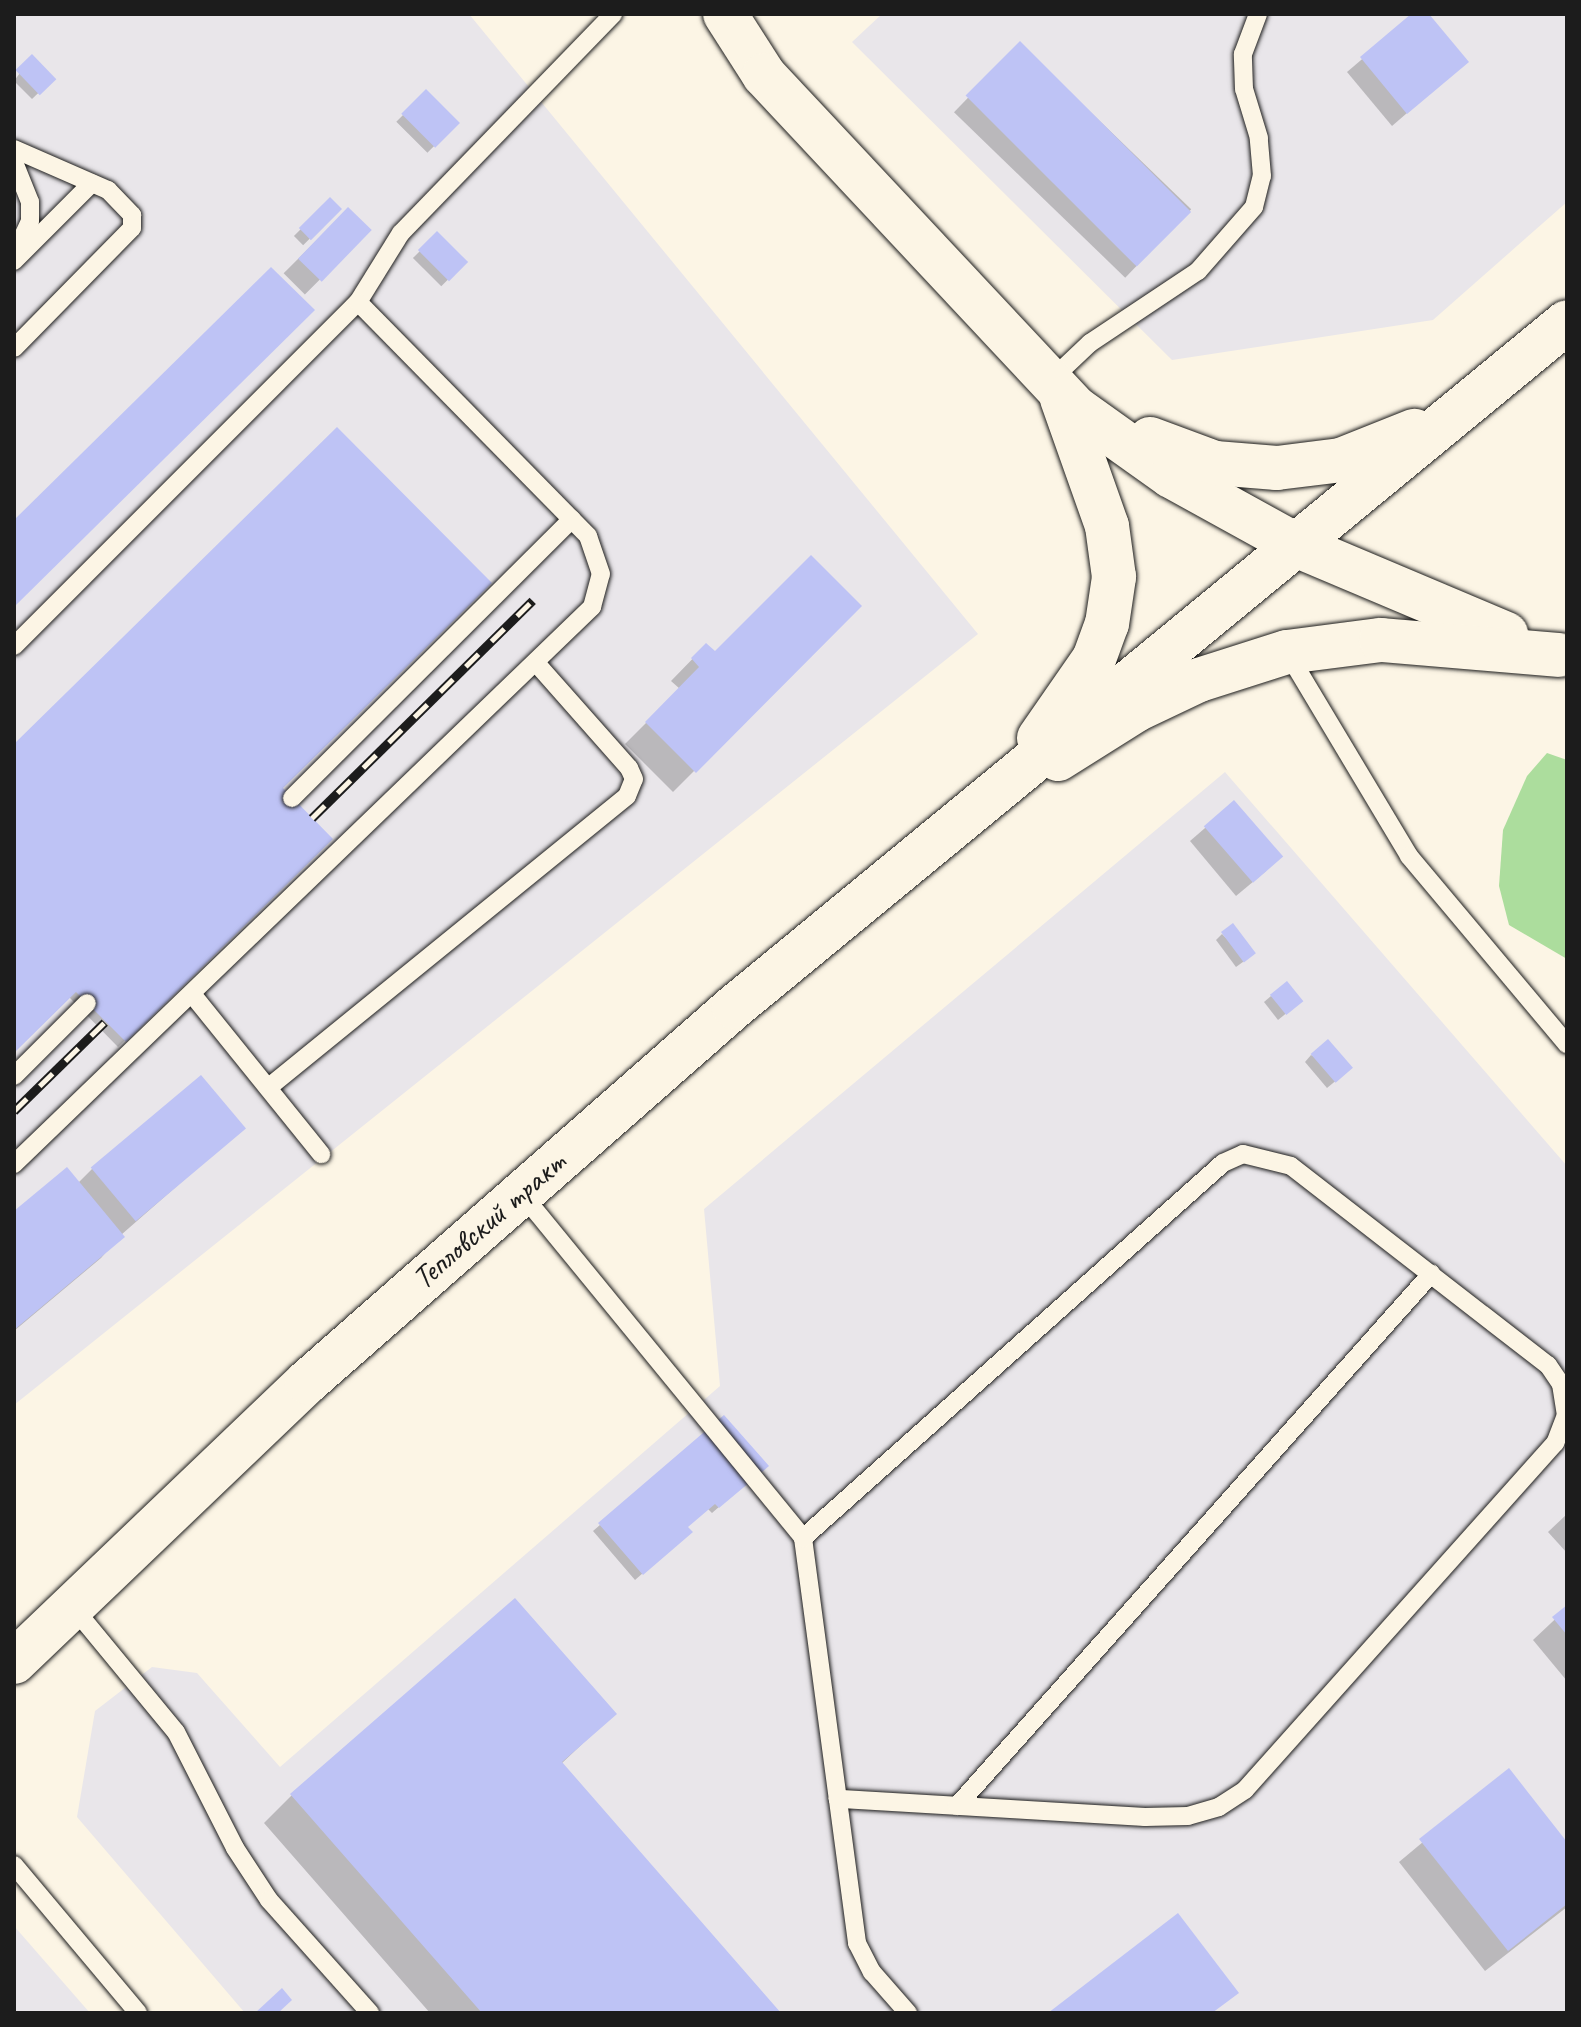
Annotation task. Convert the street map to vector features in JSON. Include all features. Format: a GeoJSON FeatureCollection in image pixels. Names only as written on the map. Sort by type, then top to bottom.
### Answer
{"type":"FeatureCollection","features":[{"type":"Feature","properties":{"kind":"main road"},"geometry":{"type":"LineString","coordinates":[[704,14],[1052,379],[1077,409],[1123,444],[1298,546],[1563,656]]}},
{"type":"Feature","properties":{"kind":"main road"},"geometry":{"type":"LineString","coordinates":[[725,14],[764,75]]}},
{"type":"Feature","properties":{"kind":"main road"},"geometry":{"type":"LineString","coordinates":[[985,804],[1567,322]]}},
{"type":"Feature","properties":{"kind":"main road"},"geometry":{"type":"LineString","coordinates":[[1052,379],[1171,449],[1215,463],[1277,468],[1341,460],[1408,435],[1512,367]]}},
{"type":"Feature","properties":{"kind":"main road"},"geometry":{"type":"LineString","coordinates":[[985,804],[1072,696],[1094,659],[1109,608],[1114,577],[1107,526],[1073,422],[1052,379]]}},
{"type":"Feature","properties":{"kind":"main road"},"geometry":{"type":"LineString","coordinates":[[985,804],[1136,710],[1199,680],[1287,652],[1381,640],[1563,656]]}},
{"type":"Feature","properties":{"kind":"main road","name":"Тепловский тракт"},"geometry":{"type":"LineString","coordinates":[[14,1662],[307,1382],[734,1007],[985,804]]}},
{"type":"Feature","properties":{"kind":"lane"},"geometry":{"type":"LineString","coordinates":[[14,646],[358,302],[401,233],[613,14]]}},
{"type":"Feature","properties":{"kind":"lane"},"geometry":{"type":"LineString","coordinates":[[1052,379],[1090,343],[1198,271],[1254,207],[1262,176],[1259,138],[1244,89],[1243,54],[1258,14]]}},
{"type":"Feature","properties":{"kind":"lane"},"geometry":{"type":"LineString","coordinates":[[14,149],[92,183],[123,202],[132,228],[14,348]]}},
{"type":"Feature","properties":{"kind":"lane"},"geometry":{"type":"LineString","coordinates":[[14,162],[30,202],[30,221],[14,255]]}},
{"type":"Feature","properties":{"kind":"lane"},"geometry":{"type":"LineString","coordinates":[[14,261],[92,183]]}},
{"type":"Feature","properties":{"kind":"lane"},"geometry":{"type":"LineString","coordinates":[[14,1164],[580,623],[598,590],[598,554],[572,519],[358,302]]}},
{"type":"Feature","properties":{"kind":"lane"},"geometry":{"type":"LineString","coordinates":[[292,798],[572,519]]}},
{"type":"Feature","properties":{"kind":"lane"},"geometry":{"type":"LineString","coordinates":[[1287,652],[1409,856],[1567,1044]]}},
{"type":"Feature","properties":{"kind":"lane"},"geometry":{"type":"LineString","coordinates":[[269,1087],[627,796],[634,779],[629,768],[537,664]]}},
{"type":"Feature","properties":{"kind":"lane"},"geometry":{"type":"LineString","coordinates":[[192,994],[321,1154]]}},
{"type":"Feature","properties":{"kind":"lane"},"geometry":{"type":"LineString","coordinates":[[14,1076],[87,1003]]}},
{"type":"Feature","properties":{"kind":"lane"},"geometry":{"type":"LineString","coordinates":[[803,1538],[1223,1163],[1243,1154],[1291,1166],[1548,1365],[1561,1384],[1566,1415],[1555,1443],[1245,1790],[1219,1807],[1188,1816],[1145,1817],[838,1799]]}},
{"type":"Feature","properties":{"kind":"lane"},"geometry":{"type":"LineString","coordinates":[[521,1193],[803,1538],[857,1943],[872,1972],[908,2013]]}},
{"type":"Feature","properties":{"kind":"lane"},"geometry":{"type":"LineString","coordinates":[[957,1806],[1431,1274]]}},
{"type":"Feature","properties":{"kind":"lane"},"geometry":{"type":"LineString","coordinates":[[72,1606],[176,1732],[235,1848],[269,1900],[370,2013]]}},
{"type":"Feature","properties":{"kind":"lane"},"geometry":{"type":"LineString","coordinates":[[14,1865],[138,2013]]}},
{"type":"Feature","properties":{"kind":"shaded area"},"geometry":{"type":"Polygon","coordinates":[[[14,14],[469,14],[978,634],[14,1405],[14,14]]]}},
{"type":"Feature","properties":{"kind":"shaded area"},"geometry":{"type":"Polygon","coordinates":[[[882,14],[1567,14],[1567,202],[1433,320],[1172,360],[852,42],[882,14]]]}},
{"type":"Feature","properties":{"kind":"shaded area"},"geometry":{"type":"Polygon","coordinates":[[[1225,772],[1567,1166],[1567,2013],[245,2013],[77,1817],[95,1711],[152,1667],[197,1673],[280,1767],[720,1386],[704,1209],[1225,772]]]}},
{"type":"Feature","properties":{"kind":"shaded area"},"geometry":{"type":"Polygon","coordinates":[[[14,1926],[90,2013],[14,2013],[14,1926]]]}},
{"type":"Feature","properties":{"kind":"green space"},"geometry":{"type":"Polygon","coordinates":[[[1547,753],[1567,760],[1567,959],[1509,925],[1499,886],[1503,830],[1527,776],[1547,753]]]}},
{"type":"Feature","properties":{"kind":"building"},"geometry":{"type":"Polygon","coordinates":[[[1411,14],[1429,14],[1469,62],[1407,114],[1360,57],[1411,14]]]}},
{"type":"Feature","properties":{"kind":"building"},"geometry":{"type":"Polygon","coordinates":[[[1020,41],[1191,212],[1137,267],[966,95],[1020,41]]]}},
{"type":"Feature","properties":{"kind":"building"},"geometry":{"type":"Polygon","coordinates":[[[32,54],[56,79],[40,95],[15,70],[32,54]]]}},
{"type":"Feature","properties":{"kind":"building"},"geometry":{"type":"Polygon","coordinates":[[[426,89],[460,123],[435,148],[401,114],[426,89]]]}},
{"type":"Feature","properties":{"kind":"building"},"geometry":{"type":"Polygon","coordinates":[[[330,197],[342,209],[311,240],[299,228],[330,197]]]}},
{"type":"Feature","properties":{"kind":"building"},"geometry":{"type":"Polygon","coordinates":[[[348,207],[372,230],[322,282],[298,259],[348,207]]]}},
{"type":"Feature","properties":{"kind":"building"},"geometry":{"type":"Polygon","coordinates":[[[437,231],[468,262],[449,281],[418,250],[437,231]]]}},
{"type":"Feature","properties":{"kind":"building"},"geometry":{"type":"Polygon","coordinates":[[[271,267],[315,310],[14,607],[14,520],[271,267]]]}},
{"type":"Feature","properties":{"kind":"building"},"geometry":{"type":"Polygon","coordinates":[[[337,427],[492,583],[283,788],[333,839],[126,1042],[76,992],[14,1053],[14,744],[337,427]]]}},
{"type":"Feature","properties":{"kind":"building"},"geometry":{"type":"Polygon","coordinates":[[[811,555],[862,606],[696,773],[645,722],[699,667],[691,658],[706,643],[715,651],[811,555]]]}},
{"type":"Feature","properties":{"kind":"building"},"geometry":{"type":"Polygon","coordinates":[[[1234,800],[1283,857],[1253,883],[1204,826],[1234,800]]]}},
{"type":"Feature","properties":{"kind":"building"},"geometry":{"type":"Polygon","coordinates":[[[1233,923],[1256,953],[1244,962],[1221,932],[1233,923]]]}},
{"type":"Feature","properties":{"kind":"building"},"geometry":{"type":"Polygon","coordinates":[[[1287,981],[1303,1001],[1286,1015],[1270,995],[1287,981]]]}},
{"type":"Feature","properties":{"kind":"building"},"geometry":{"type":"Polygon","coordinates":[[[1328,1039],[1353,1068],[1336,1083],[1311,1054],[1328,1039]]]}},
{"type":"Feature","properties":{"kind":"building"},"geometry":{"type":"Polygon","coordinates":[[[201,1075],[246,1129],[136,1221],[91,1168],[201,1075]]]}},
{"type":"Feature","properties":{"kind":"building"},"geometry":{"type":"Polygon","coordinates":[[[67,1167],[125,1237],[14,1330],[14,1211],[67,1167]]]}},
{"type":"Feature","properties":{"kind":"building"},"geometry":{"type":"Polygon","coordinates":[[[724,1415],[769,1466],[719,1508],[715,1504],[688,1527],[693,1532],[643,1575],[598,1523],[724,1415]]]}},
{"type":"Feature","properties":{"kind":"building"},"geometry":{"type":"Polygon","coordinates":[[[515,1598],[617,1714],[562,1762],[781,2013],[482,2013],[290,1794],[515,1598]]]}},
{"type":"Feature","properties":{"kind":"building"},"geometry":{"type":"Polygon","coordinates":[[[1567,1605],[1567,1635],[1552,1617],[1567,1605]]]}},
{"type":"Feature","properties":{"kind":"building"},"geometry":{"type":"Polygon","coordinates":[[[1509,1768],[1567,1842],[1567,1904],[1508,1951],[1419,1839],[1509,1768]]]}},
{"type":"Feature","properties":{"kind":"building"},"geometry":{"type":"Polygon","coordinates":[[[1178,1913],[1239,1993],[1212,2013],[1048,2013],[1178,1913]]]}},
{"type":"Feature","properties":{"kind":"building"},"geometry":{"type":"Polygon","coordinates":[[[282,1988],[292,2000],[278,2013],[255,2013],[282,1988]]]}},
{"type":"Feature","properties":{"kind":"railway"},"geometry":{"type":"LineString","coordinates":[[312,818],[533,600]]}},
{"type":"Feature","properties":{"kind":"railway"},"geometry":{"type":"LineString","coordinates":[[14,1111],[105,1022]]}}]}
